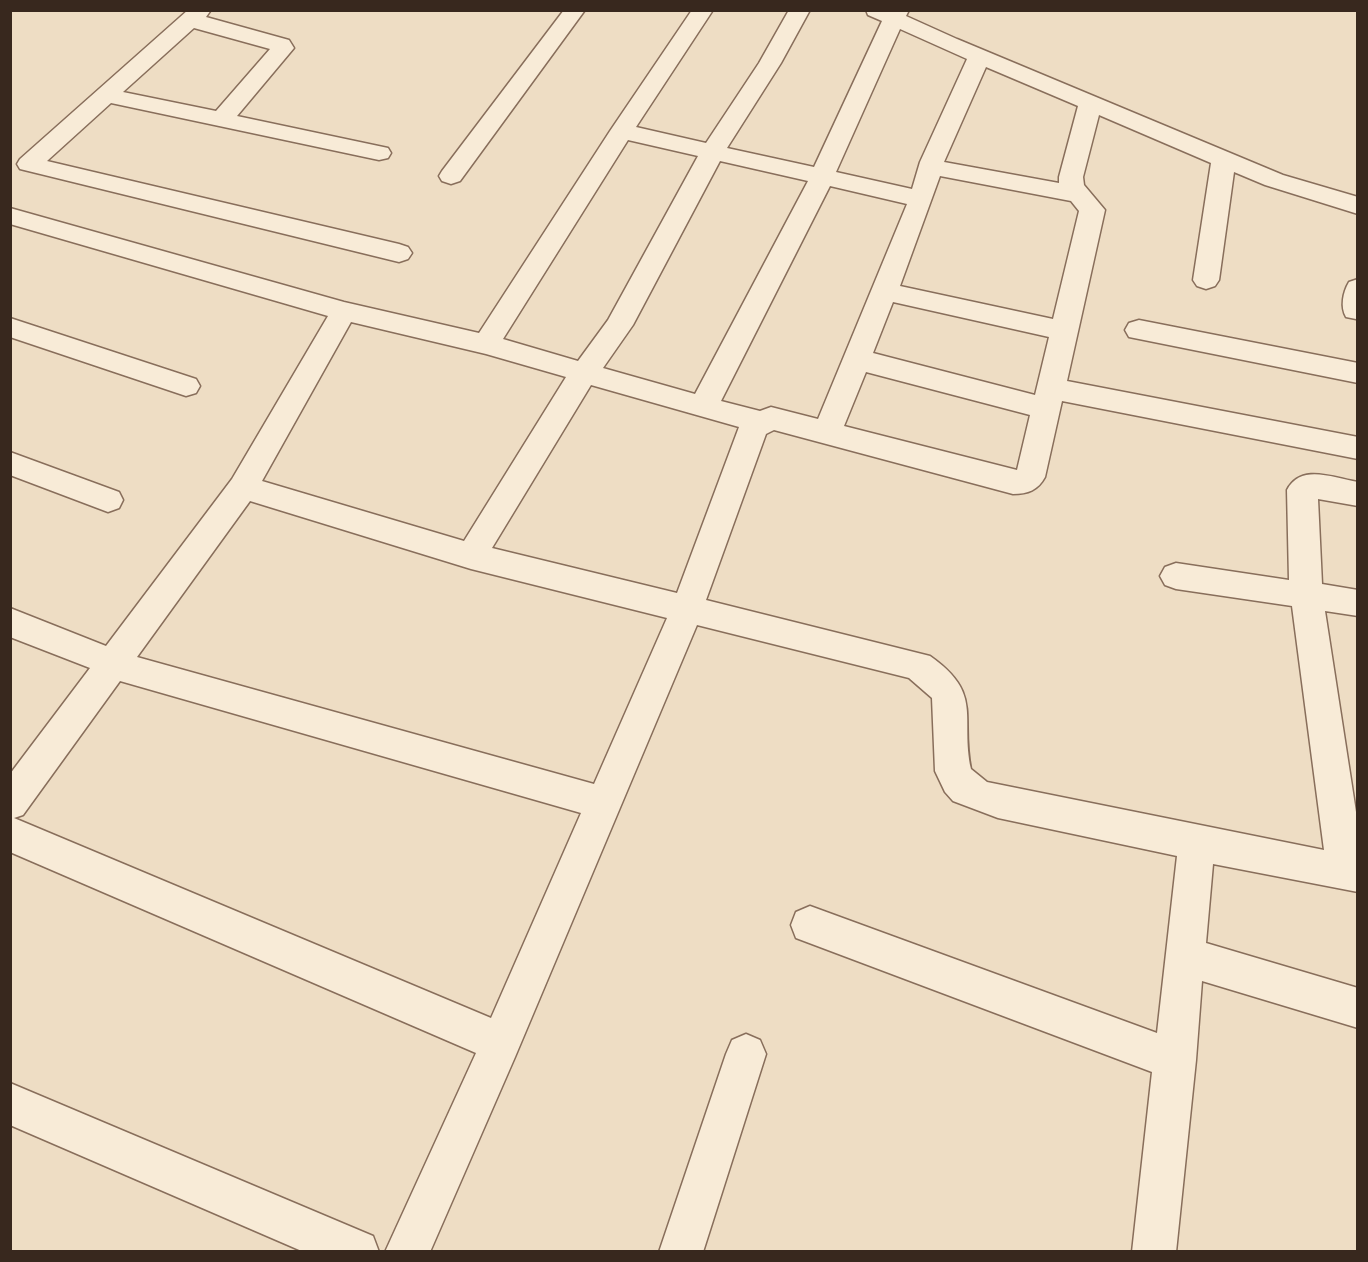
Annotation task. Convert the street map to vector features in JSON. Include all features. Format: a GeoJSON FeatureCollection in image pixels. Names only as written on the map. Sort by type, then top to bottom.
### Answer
{"type":"FeatureCollection","features":[{"type":"Feature","properties":{"kind":"street"},"geometry":{"type":"LineString","coordinates":[[451,176],[575,10]]}},
{"type":"Feature","properties":{"kind":"street"},"geometry":{"type":"LineString","coordinates":[[486,344],[622,131],[703,10]]}},
{"type":"Feature","properties":{"kind":"street"},"geometry":{"type":"LineString","coordinates":[[471,556],[583,374],[619,326],[713,151],[770,63],[800,10]]}},
{"type":"Feature","properties":{"kind":"street"},"geometry":{"type":"LineString","coordinates":[[703,408],[807,209],[889,14],[980,57],[1224,159],[1291,186],[1358,206]]}},
{"type":"Feature","properties":{"kind":"street"},"geometry":{"type":"LineString","coordinates":[[20,156],[48,147],[196,15],[281,45],[283,48],[221,120]]}},
{"type":"Feature","properties":{"kind":"street"},"geometry":{"type":"LineString","coordinates":[[827,433],[921,199],[930,167],[980,57]]}},
{"type":"Feature","properties":{"kind":"street"},"geometry":{"type":"LineString","coordinates":[[106,95],[379,153]]}},
{"type":"Feature","properties":{"kind":"street"},"geometry":{"type":"LineString","coordinates":[[407,1251],[501,1043],[687,609],[754,427],[771,418],[1007,481],[1023,482],[1030,477],[1092,210],[1072,186],[1071,177],[1091,102]]}},
{"type":"Feature","properties":{"kind":"street"},"geometry":{"type":"LineString","coordinates":[[622,131],[921,199]]}},
{"type":"Feature","properties":{"kind":"street"},"geometry":{"type":"LineString","coordinates":[[10,181],[20,156]]}},
{"type":"Feature","properties":{"kind":"street"},"geometry":{"type":"LineString","coordinates":[[20,156],[399,253]]}},
{"type":"Feature","properties":{"kind":"street"},"geometry":{"type":"LineString","coordinates":[[1206,279],[1224,159]]}},
{"type":"Feature","properties":{"kind":"street"},"geometry":{"type":"LineString","coordinates":[[930,167],[1078,194]]}},
{"type":"Feature","properties":{"kind":"street"},"geometry":{"type":"LineString","coordinates":[[10,216],[344,311],[486,344],[703,408],[762,422]]}},
{"type":"Feature","properties":{"kind":"street"},"geometry":{"type":"LineString","coordinates":[[883,291],[1064,331]]}},
{"type":"Feature","properties":{"kind":"street"},"geometry":{"type":"LineString","coordinates":[[10,803],[104,660],[243,487],[344,311]]}},
{"type":"Feature","properties":{"kind":"street"},"geometry":{"type":"LineString","coordinates":[[10,327],[186,386]]}},
{"type":"Feature","properties":{"kind":"street"},"geometry":{"type":"LineString","coordinates":[[1139,330],[1358,373]]}},
{"type":"Feature","properties":{"kind":"street"},"geometry":{"type":"LineString","coordinates":[[856,359],[1048,398],[1358,448]]}},
{"type":"Feature","properties":{"kind":"street"},"geometry":{"type":"LineString","coordinates":[[10,463],[108,500]]}},
{"type":"Feature","properties":{"kind":"street"},"geometry":{"type":"LineString","coordinates":[[243,487],[471,556],[918,666],[941,684],[949,698],[952,764],[956,777],[965,789],[983,797],[1197,843],[1352,873],[1306,594],[1303,487],[1315,485],[1358,494]]}},
{"type":"Feature","properties":{"kind":"street"},"geometry":{"type":"LineString","coordinates":[[1176,576],[1358,603]]}},
{"type":"Feature","properties":{"kind":"street"},"geometry":{"type":"LineString","coordinates":[[10,622],[104,660],[603,803]]}},
{"type":"Feature","properties":{"kind":"street"},"geometry":{"type":"LineString","coordinates":[[10,834],[501,1043]]}},
{"type":"Feature","properties":{"kind":"street"},"geometry":{"type":"LineString","coordinates":[[1154,1251],[1176,1060],[1197,843]]}},
{"type":"Feature","properties":{"kind":"street"},"geometry":{"type":"LineString","coordinates":[[810,926],[1176,1060]]}},
{"type":"Feature","properties":{"kind":"street"},"geometry":{"type":"LineString","coordinates":[[1185,956],[1358,1008]]}},
{"type":"Feature","properties":{"kind":"street"},"geometry":{"type":"LineString","coordinates":[[681,1251],[746,1054]]}},
{"type":"Feature","properties":{"kind":"street"},"geometry":{"type":"LineString","coordinates":[[10,1104],[357,1251]]}}]}
